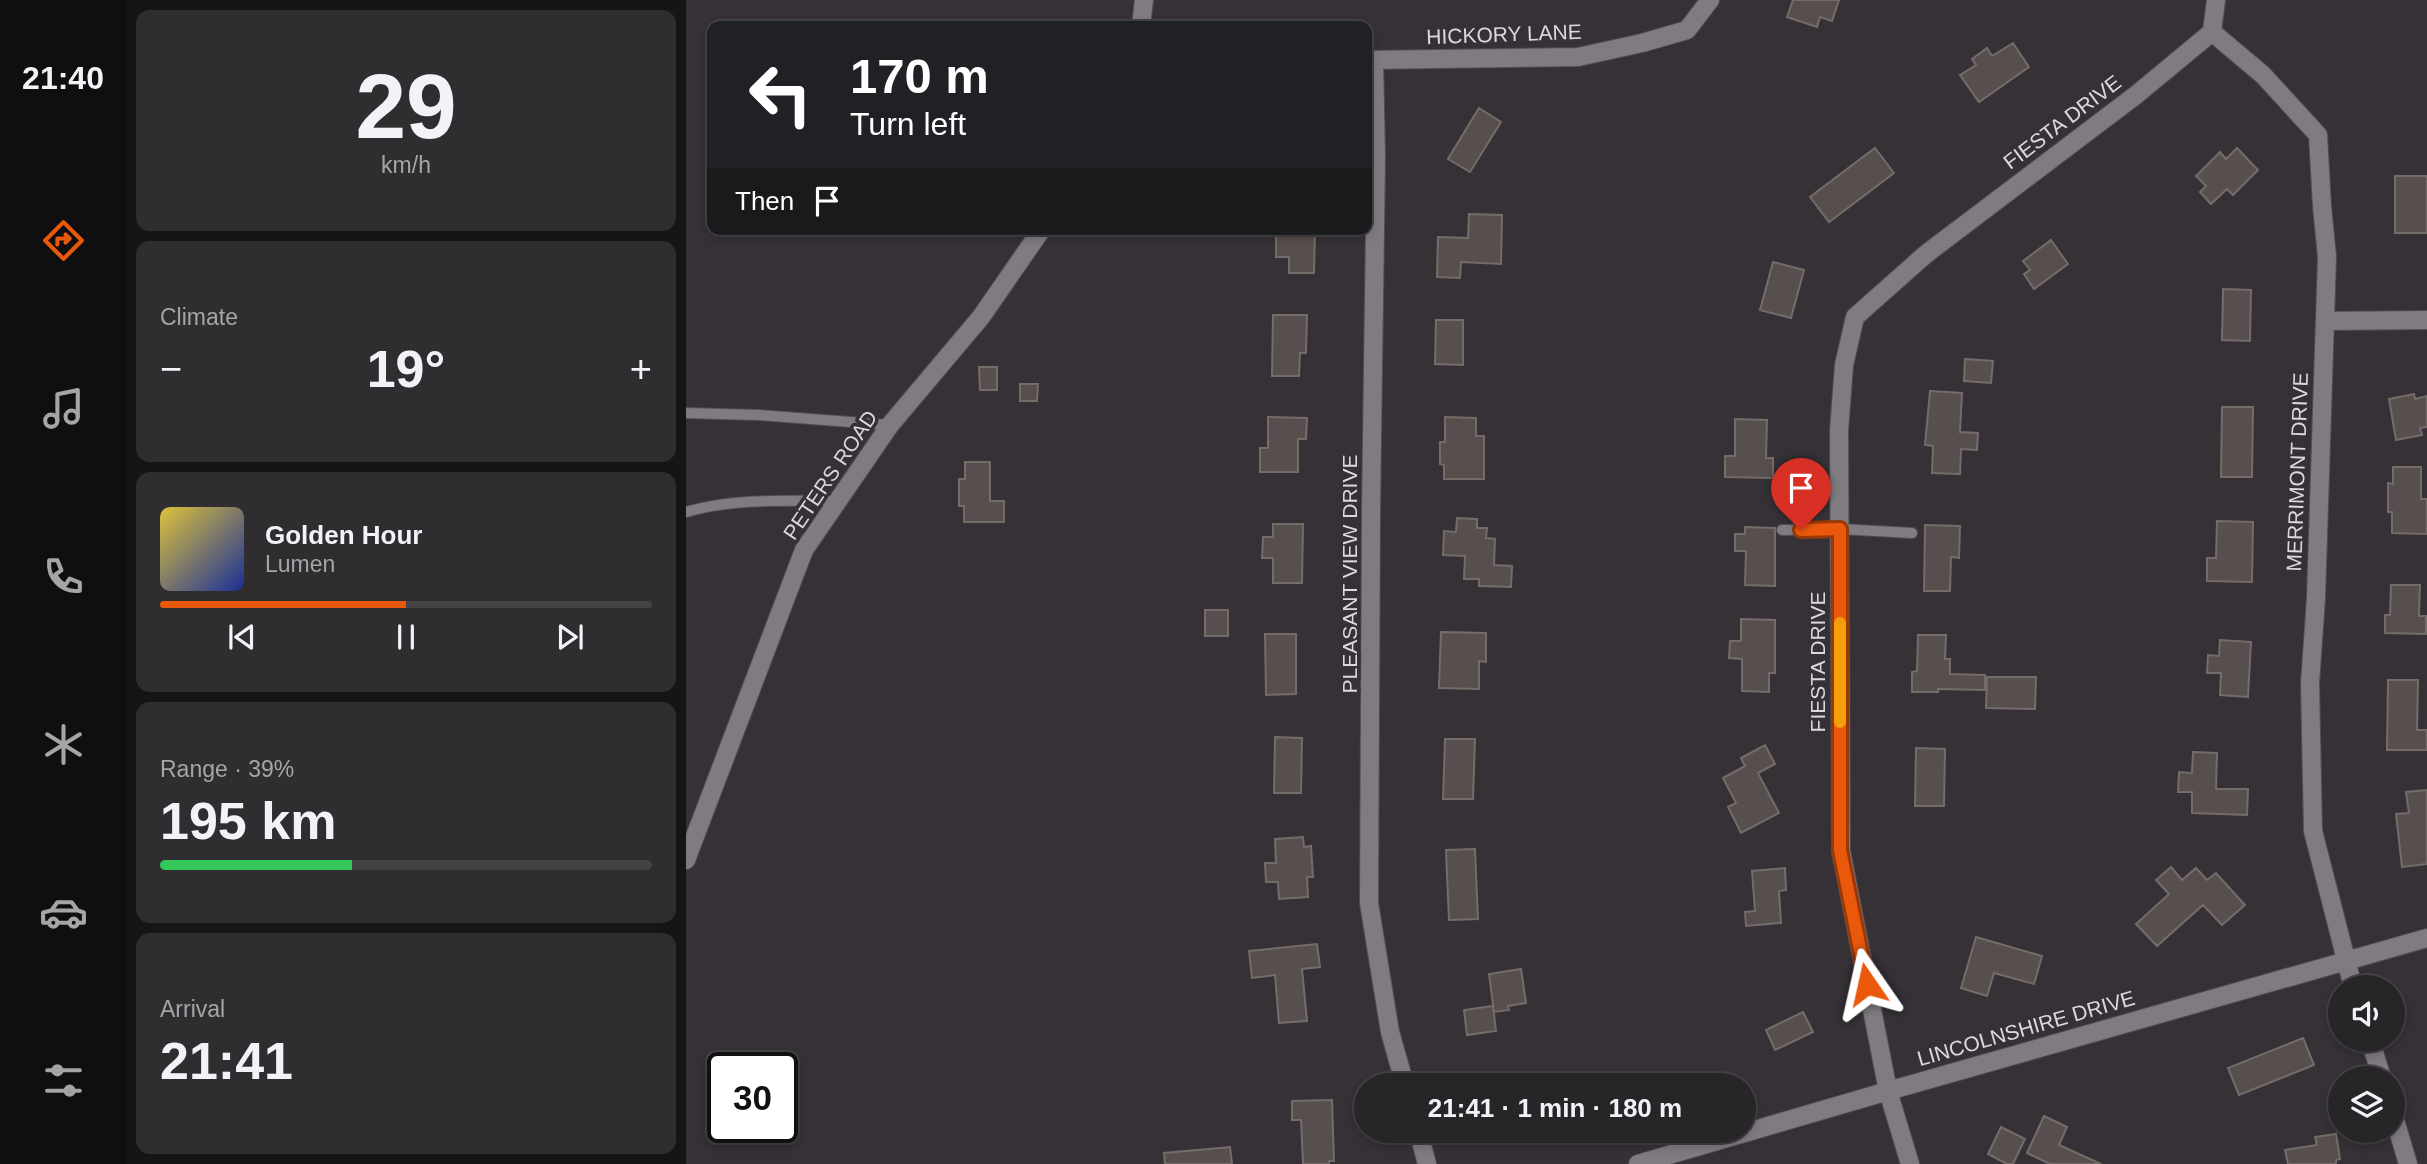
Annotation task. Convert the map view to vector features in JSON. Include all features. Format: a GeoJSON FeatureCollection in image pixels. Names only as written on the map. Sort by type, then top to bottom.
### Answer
{"type":"FeatureCollection","features":[{"type":"Feature","properties":{"kind":"street"},"geometry":{"type":"LineString","coordinates":[[1142,21],[1144,0]]}},
{"type":"Feature","properties":{"kind":"street","name":"HICKORY LANE"},"geometry":{"type":"LineString","coordinates":[[1372,60],[1578,57],[1687,30],[1710,0]]}},
{"type":"Feature","properties":{"kind":"street"},"geometry":{"type":"LineString","coordinates":[[2212,32],[2216,0]]}},
{"type":"Feature","properties":{"kind":"street","name":"MERRIMONT DRIVE"},"geometry":{"type":"LineString","coordinates":[[2212,32],[2263,75],[2318,135],[2327,257],[2316,598],[2310,683],[2314,831],[2349,975]]}},
{"type":"Feature","properties":{"kind":"street","name":"FIESTA DRIVE"},"geometry":{"type":"LineString","coordinates":[[1910,1164],[1888,1091],[1840,850],[1839,431],[1844,365],[1855,317],[1926,254],[2136,94],[2212,32]]}},
{"type":"Feature","properties":{"kind":"street","name":"PLEASANT VIEW DRIVE"},"geometry":{"type":"LineString","coordinates":[[1372,92],[1376,156],[1369,903],[1390,1032],[1402,1073]]}},
{"type":"Feature","properties":{"kind":"street","name":"PETERS ROAD"},"geometry":{"type":"LineString","coordinates":[[686,860],[804,550],[890,425],[981,317],[1038,235]]}},
{"type":"Feature","properties":{"kind":"street"},"geometry":{"type":"LineString","coordinates":[[2326,321],[2427,320]]}},
{"type":"Feature","properties":{"kind":"street","name":"LINCOLNSHIRE DRIVE"},"geometry":{"type":"LineString","coordinates":[[1638,1164],[2427,938]]}},
{"type":"Feature","properties":{"kind":"street"},"geometry":{"type":"LineString","coordinates":[[1421,1143],[1427,1164]]}},
{"type":"Feature","properties":{"kind":"street"},"geometry":{"type":"LineString","coordinates":[[2402,1143],[2408,1164]]}},
{"type":"Feature","properties":{"kind":"lane"},"geometry":{"type":"LineString","coordinates":[[686,413],[759,415],[890,425]]}},
{"type":"Feature","properties":{"kind":"lane"},"geometry":{"type":"LineString","coordinates":[[686,512],[710,505],[784,500],[838,501]]}},
{"type":"Feature","properties":{"kind":"lane"},"geometry":{"type":"LineString","coordinates":[[1782,530],[1840,529],[1912,533]]}},
{"type":"Feature","properties":{"kind":"building"},"geometry":{"type":"Polygon","coordinates":[[[1793,0],[1839,0],[1832,21],[1820,17],[1817,27],[1787,17],[1793,0]]]}},
{"type":"Feature","properties":{"kind":"building"},"geometry":{"type":"Polygon","coordinates":[[[2013,43],[2029,67],[1979,102],[1960,75],[1976,65],[1972,59],[1987,48],[1992,56],[2013,43]]]}},
{"type":"Feature","properties":{"kind":"building"},"geometry":{"type":"Polygon","coordinates":[[[1479,108],[1501,122],[1470,172],[1448,159],[1479,108]]]}},
{"type":"Feature","properties":{"kind":"building"},"geometry":{"type":"Polygon","coordinates":[[[1875,148],[1894,173],[1829,222],[1810,197],[1875,148]]]}},
{"type":"Feature","properties":{"kind":"building"},"geometry":{"type":"Polygon","coordinates":[[[2237,148],[2258,170],[2233,195],[2227,189],[2211,204],[2200,192],[2206,186],[2196,176],[2220,152],[2226,159],[2237,148]]]}},
{"type":"Feature","properties":{"kind":"building"},"geometry":{"type":"Polygon","coordinates":[[[2395,176],[2427,176],[2427,233],[2395,233],[2395,176]]]}},
{"type":"Feature","properties":{"kind":"building"},"geometry":{"type":"Polygon","coordinates":[[[1469,214],[1502,215],[1501,264],[1461,262],[1460,278],[1437,277],[1438,237],[1468,238],[1469,214]]]}},
{"type":"Feature","properties":{"kind":"building"},"geometry":{"type":"Polygon","coordinates":[[[1276,235],[1315,235],[1314,273],[1289,273],[1289,257],[1276,257],[1276,235]]]}},
{"type":"Feature","properties":{"kind":"building"},"geometry":{"type":"Polygon","coordinates":[[[2051,240],[2068,264],[2034,289],[2024,274],[2030,270],[2023,261],[2051,240]]]}},
{"type":"Feature","properties":{"kind":"building"},"geometry":{"type":"Polygon","coordinates":[[[1773,262],[1804,270],[1791,318],[1760,310],[1773,262]]]}},
{"type":"Feature","properties":{"kind":"building"},"geometry":{"type":"Polygon","coordinates":[[[2223,289],[2251,290],[2250,341],[2222,340],[2223,289]]]}},
{"type":"Feature","properties":{"kind":"building"},"geometry":{"type":"Polygon","coordinates":[[[1273,315],[1307,315],[1306,353],[1300,353],[1299,376],[1272,376],[1273,315]]]}},
{"type":"Feature","properties":{"kind":"building"},"geometry":{"type":"Polygon","coordinates":[[[1436,320],[1463,320],[1463,365],[1435,364],[1436,320]]]}},
{"type":"Feature","properties":{"kind":"building"},"geometry":{"type":"Polygon","coordinates":[[[1965,359],[1993,361],[1991,383],[1964,381],[1965,359]]]}},
{"type":"Feature","properties":{"kind":"building"},"geometry":{"type":"Polygon","coordinates":[[[979,367],[997,367],[997,390],[980,390],[979,367]]]}},
{"type":"Feature","properties":{"kind":"building"},"geometry":{"type":"Polygon","coordinates":[[[1020,384],[1038,384],[1037,401],[1020,401],[1020,384]]]}},
{"type":"Feature","properties":{"kind":"building"},"geometry":{"type":"Polygon","coordinates":[[[1930,391],[1962,393],[1960,432],[1978,433],[1977,450],[1961,449],[1960,474],[1932,473],[1933,446],[1925,445],[1930,391]]]}},
{"type":"Feature","properties":{"kind":"building"},"geometry":{"type":"Polygon","coordinates":[[[2414,394],[2415,399],[2427,396],[2427,427],[2420,428],[2422,435],[2396,440],[2389,399],[2414,394]]]}},
{"type":"Feature","properties":{"kind":"building"},"geometry":{"type":"Polygon","coordinates":[[[2222,407],[2253,407],[2252,477],[2221,477],[2222,407]]]}},
{"type":"Feature","properties":{"kind":"building"},"geometry":{"type":"Polygon","coordinates":[[[1268,417],[1307,418],[1306,439],[1298,439],[1298,472],[1260,472],[1260,448],[1268,448],[1268,417]]]}},
{"type":"Feature","properties":{"kind":"building"},"geometry":{"type":"Polygon","coordinates":[[[1445,417],[1476,418],[1476,436],[1484,436],[1484,479],[1444,479],[1444,465],[1440,464],[1440,442],[1445,442],[1445,417]]]}},
{"type":"Feature","properties":{"kind":"building"},"geometry":{"type":"Polygon","coordinates":[[[1735,419],[1767,420],[1766,458],[1773,458],[1773,478],[1725,477],[1725,456],[1735,456],[1735,419]]]}},
{"type":"Feature","properties":{"kind":"building"},"geometry":{"type":"Polygon","coordinates":[[[965,462],[990,462],[990,501],[1004,501],[1004,522],[964,522],[964,506],[959,506],[959,479],[965,479],[965,462]]]}},
{"type":"Feature","properties":{"kind":"building"},"geometry":{"type":"Polygon","coordinates":[[[2393,467],[2421,467],[2421,499],[2427,499],[2427,534],[2392,533],[2392,512],[2388,512],[2388,483],[2393,484],[2393,467]]]}},
{"type":"Feature","properties":{"kind":"building"},"geometry":{"type":"Polygon","coordinates":[[[1457,518],[1477,519],[1477,528],[1487,528],[1486,538],[1495,539],[1494,565],[1512,566],[1511,587],[1479,586],[1479,579],[1464,579],[1465,556],[1443,555],[1444,531],[1456,532],[1457,518]]]}},
{"type":"Feature","properties":{"kind":"building"},"geometry":{"type":"Polygon","coordinates":[[[2217,521],[2253,522],[2252,582],[2207,581],[2207,558],[2216,558],[2217,521]]]}},
{"type":"Feature","properties":{"kind":"building"},"geometry":{"type":"Polygon","coordinates":[[[1273,524],[1303,524],[1302,583],[1273,583],[1273,558],[1262,558],[1263,537],[1273,537],[1273,524]]]}},
{"type":"Feature","properties":{"kind":"building"},"geometry":{"type":"Polygon","coordinates":[[[1925,525],[1960,526],[1959,558],[1951,557],[1950,591],[1924,591],[1925,525]]]}},
{"type":"Feature","properties":{"kind":"building"},"geometry":{"type":"Polygon","coordinates":[[[1745,527],[1775,528],[1775,586],[1745,585],[1746,551],[1735,551],[1735,534],[1745,534],[1745,527]]]}},
{"type":"Feature","properties":{"kind":"building"},"geometry":{"type":"Polygon","coordinates":[[[2391,585],[2420,585],[2419,616],[2426,616],[2426,634],[2385,633],[2385,615],[2390,615],[2391,585]]]}},
{"type":"Feature","properties":{"kind":"building"},"geometry":{"type":"Polygon","coordinates":[[[1205,610],[1228,610],[1228,636],[1205,636],[1205,610]]]}},
{"type":"Feature","properties":{"kind":"building"},"geometry":{"type":"Polygon","coordinates":[[[1741,619],[1775,620],[1775,673],[1769,673],[1769,692],[1742,691],[1742,659],[1729,658],[1730,641],[1741,641],[1741,619]]]}},
{"type":"Feature","properties":{"kind":"building"},"geometry":{"type":"Polygon","coordinates":[[[1441,632],[1486,633],[1486,662],[1479,661],[1479,689],[1439,688],[1441,632]]]}},
{"type":"Feature","properties":{"kind":"building"},"geometry":{"type":"Polygon","coordinates":[[[1265,634],[1296,634],[1296,694],[1266,695],[1265,634]]]}},
{"type":"Feature","properties":{"kind":"building"},"geometry":{"type":"Polygon","coordinates":[[[1918,635],[1946,635],[1945,659],[1950,659],[1950,674],[1985,675],[1985,690],[1938,689],[1938,692],[1912,692],[1912,672],[1917,671],[1918,635]]]}},
{"type":"Feature","properties":{"kind":"building"},"geometry":{"type":"Polygon","coordinates":[[[2220,640],[2251,642],[2248,697],[2220,695],[2221,673],[2207,673],[2208,655],[2219,656],[2220,640]]]}},
{"type":"Feature","properties":{"kind":"building"},"geometry":{"type":"Polygon","coordinates":[[[1987,677],[2036,677],[2035,709],[1986,708],[1987,677]]]}},
{"type":"Feature","properties":{"kind":"building"},"geometry":{"type":"Polygon","coordinates":[[[2388,680],[2418,680],[2417,730],[2427,730],[2427,750],[2387,750],[2388,680]]]}},
{"type":"Feature","properties":{"kind":"building"},"geometry":{"type":"Polygon","coordinates":[[[1275,737],[1302,738],[1301,793],[1274,793],[1275,737]]]}},
{"type":"Feature","properties":{"kind":"building"},"geometry":{"type":"Polygon","coordinates":[[[1445,739],[1475,739],[1473,799],[1443,799],[1445,739]]]}},
{"type":"Feature","properties":{"kind":"building"},"geometry":{"type":"Polygon","coordinates":[[[1765,745],[1775,764],[1758,773],[1779,813],[1741,833],[1728,807],[1736,803],[1723,778],[1745,766],[1741,758],[1765,745]]]}},
{"type":"Feature","properties":{"kind":"building"},"geometry":{"type":"Polygon","coordinates":[[[1916,748],[1945,749],[1944,806],[1915,806],[1916,748]]]}},
{"type":"Feature","properties":{"kind":"building"},"geometry":{"type":"Polygon","coordinates":[[[2193,752],[2217,753],[2216,789],[2248,789],[2247,815],[2192,813],[2192,792],[2178,792],[2179,772],[2192,773],[2193,752]]]}},
{"type":"Feature","properties":{"kind":"building"},"geometry":{"type":"Polygon","coordinates":[[[2427,790],[2427,864],[2402,867],[2396,814],[2409,813],[2406,792],[2427,790]]]}},
{"type":"Feature","properties":{"kind":"building"},"geometry":{"type":"Polygon","coordinates":[[[1303,837],[1304,847],[1311,846],[1313,877],[1307,877],[1308,897],[1279,899],[1278,882],[1266,882],[1265,863],[1276,863],[1275,839],[1303,837]]]}},
{"type":"Feature","properties":{"kind":"building"},"geometry":{"type":"Polygon","coordinates":[[[1475,849],[1478,919],[1449,920],[1446,850],[1475,849]]]}},
{"type":"Feature","properties":{"kind":"building"},"geometry":{"type":"Polygon","coordinates":[[[2171,867],[2182,880],[2196,868],[2207,880],[2216,873],[2245,905],[2222,925],[2203,905],[2157,946],[2136,924],[2169,894],[2156,880],[2171,867]]]}},
{"type":"Feature","properties":{"kind":"building"},"geometry":{"type":"Polygon","coordinates":[[[1785,868],[1786,890],[1779,891],[1781,923],[1746,926],[1745,912],[1755,911],[1752,871],[1785,868]]]}},
{"type":"Feature","properties":{"kind":"building"},"geometry":{"type":"Polygon","coordinates":[[[1976,937],[2042,956],[2034,984],[1994,973],[1987,996],[1961,988],[1976,937]]]}},
{"type":"Feature","properties":{"kind":"building"},"geometry":{"type":"Polygon","coordinates":[[[1317,944],[1320,967],[1302,969],[1307,1021],[1279,1023],[1275,975],[1252,978],[1249,951],[1317,944]]]}},
{"type":"Feature","properties":{"kind":"building"},"geometry":{"type":"Polygon","coordinates":[[[1521,969],[1526,1003],[1508,1006],[1509,1010],[1494,1012],[1489,974],[1521,969]]]}},
{"type":"Feature","properties":{"kind":"building"},"geometry":{"type":"Polygon","coordinates":[[[1493,1006],[1496,1031],[1467,1035],[1464,1010],[1493,1006]]]}},
{"type":"Feature","properties":{"kind":"building"},"geometry":{"type":"Polygon","coordinates":[[[1803,1012],[1813,1032],[1775,1050],[1766,1030],[1803,1012]]]}},
{"type":"Feature","properties":{"kind":"building"},"geometry":{"type":"Polygon","coordinates":[[[2303,1038],[2314,1065],[2239,1095],[2228,1068],[2303,1038]]]}},
{"type":"Feature","properties":{"kind":"building"},"geometry":{"type":"Polygon","coordinates":[[[1332,1100],[1334,1161],[1329,1161],[1329,1164],[1303,1164],[1301,1120],[1292,1120],[1292,1101],[1332,1100]]]}},
{"type":"Feature","properties":{"kind":"building"},"geometry":{"type":"Polygon","coordinates":[[[2044,1116],[2067,1127],[2059,1145],[2101,1164],[2050,1164],[2027,1153],[2044,1116]]]}},
{"type":"Feature","properties":{"kind":"building"},"geometry":{"type":"Polygon","coordinates":[[[2001,1127],[2025,1139],[2013,1164],[2007,1164],[1988,1154],[2001,1127]]]}},
{"type":"Feature","properties":{"kind":"building"},"geometry":{"type":"Polygon","coordinates":[[[2328,1135],[2328,1143],[2337,1143],[2340,1159],[2336,1160],[2336,1164],[2288,1164],[2285,1150],[2317,1145],[2315,1137],[2328,1135]]]}},
{"type":"Feature","properties":{"kind":"building"},"geometry":{"type":"Polygon","coordinates":[[[1230,1147],[1232,1164],[1165,1164],[1164,1153],[1230,1147]]]}},
{"type":"Feature","properties":{"kind":"slow traffic"},"geometry":{"type":"LineString","coordinates":[[1840,623],[1840,722]]}},
{"type":"Feature","properties":{"kind":"route"},"geometry":{"type":"LineString","coordinates":[[1801,530],[1840,529],[1840,850],[1867,984]]}}]}
